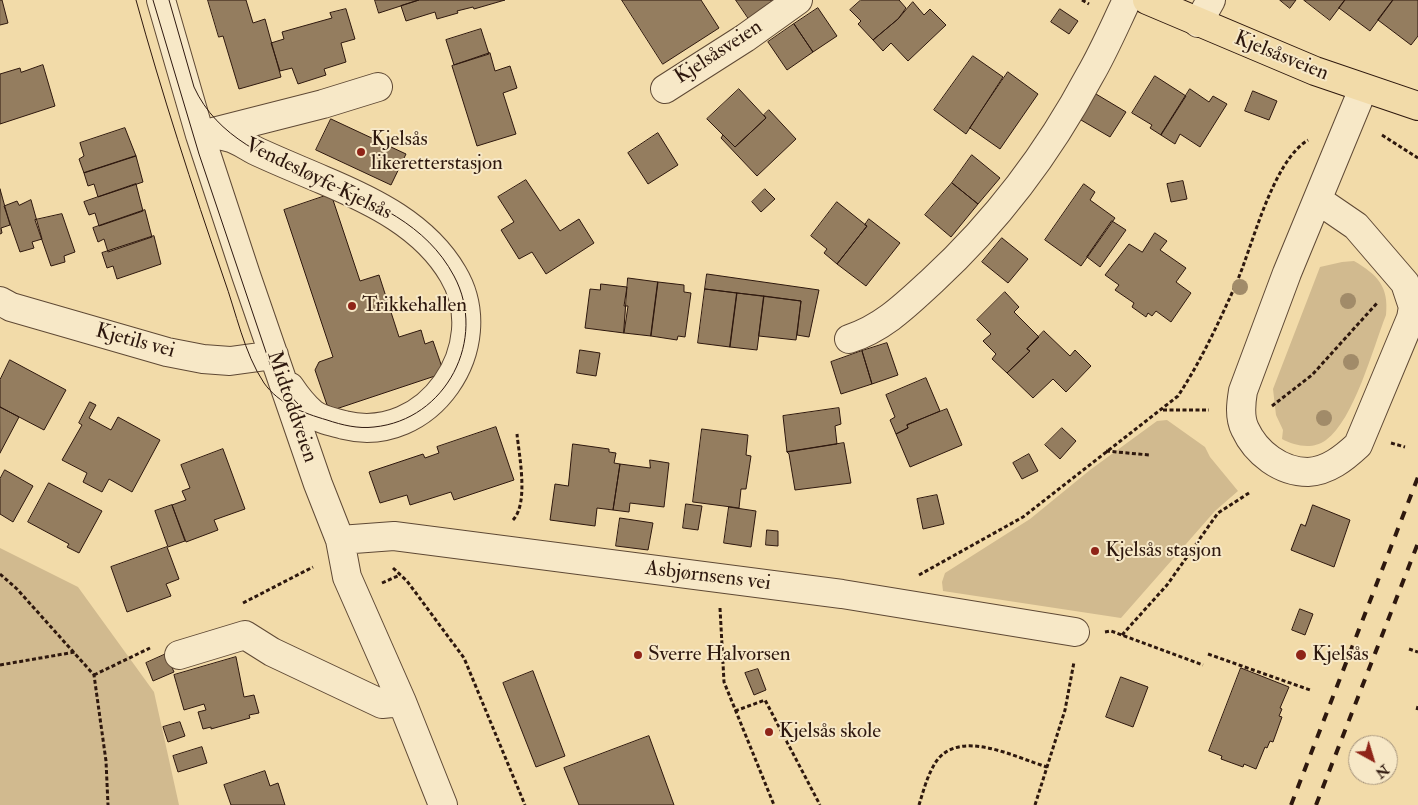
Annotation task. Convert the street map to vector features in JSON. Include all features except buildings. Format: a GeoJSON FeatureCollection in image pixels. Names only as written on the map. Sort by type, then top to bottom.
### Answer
{"type":"FeatureCollection","features":[{"type":"Feature","properties":{"kind":"main road","name":"Kjelsåsveien"},"geometry":{"type":"LineString","coordinates":[[1147,0],[1204,12],[1363,89],[1418,106]]}},
{"type":"Feature","properties":{"kind":"street","name":"Midtoddveien"},"geometry":{"type":"LineString","coordinates":[[161,0],[200,135],[277,364],[340,540],[347,577],[402,702],[443,805]]}},
{"type":"Feature","properties":{"kind":"street","name":"Kjelsåsveien"},"geometry":{"type":"LineString","coordinates":[[665,89],[745,38],[798,0]]}},
{"type":"Feature","properties":{"kind":"street"},"geometry":{"type":"LineString","coordinates":[[849,339],[869,333],[897,314],[992,219],[1031,171],[1063,122],[1091,74],[1127,0]]}},
{"type":"Feature","properties":{"kind":"street"},"geometry":{"type":"LineString","coordinates":[[200,135],[323,104],[378,87]]}},
{"type":"Feature","properties":{"kind":"street"},"geometry":{"type":"LineString","coordinates":[[1318,200],[1356,226],[1400,278],[1410,294],[1413,307],[1411,318],[1358,445],[1345,458],[1327,467],[1308,472],[1287,468],[1267,459],[1244,428],[1240,408],[1243,391],[1287,273],[1363,89]]}},
{"type":"Feature","properties":{"kind":"street","name":"Vendesløyfe Kjelsås"},"geometry":{"type":"LineString","coordinates":[[200,135],[229,137],[381,207],[404,223],[435,250],[450,268],[460,288],[467,317],[466,339],[460,360],[442,392],[413,415],[386,425],[373,427],[351,426],[329,421],[313,414],[277,364]]}},
{"type":"Feature","properties":{"kind":"street","name":"Kjetils vei"},"geometry":{"type":"LineString","coordinates":[[0,301],[11,307],[167,352],[203,359],[277,364]]}},
{"type":"Feature","properties":{"kind":"street","name":"Asbjørnsens vei"},"geometry":{"type":"LineString","coordinates":[[340,540],[402,537],[842,594],[1075,632]]}},
{"type":"Feature","properties":{"kind":"street"},"geometry":{"type":"LineString","coordinates":[[179,655],[245,635],[272,652],[382,704],[402,702]]}},
{"type":"Feature","properties":{"kind":"path"},"geometry":{"type":"LineString","coordinates":[[1082,0],[1089,4]]}},
{"type":"Feature","properties":{"kind":"path"},"geometry":{"type":"LineString","coordinates":[[1382,135],[1418,158]]}},
{"type":"Feature","properties":{"kind":"path"},"geometry":{"type":"LineString","coordinates":[[913,578],[1023,517],[1106,451],[1163,410],[1178,396],[1206,346],[1236,284],[1278,177],[1292,153],[1315,136]]}},
{"type":"Feature","properties":{"kind":"path"},"geometry":{"type":"LineString","coordinates":[[1244,428],[1312,375],[1400,278]]}},
{"type":"Feature","properties":{"kind":"path"},"geometry":{"type":"LineString","coordinates":[[1163,410],[1209,410]]}},
{"type":"Feature","properties":{"kind":"path"},"geometry":{"type":"LineString","coordinates":[[511,522],[516,517],[522,493],[517,434]]}},
{"type":"Feature","properties":{"kind":"path"},"geometry":{"type":"LineString","coordinates":[[1106,451],[1149,455]]}},
{"type":"Feature","properties":{"kind":"path"},"geometry":{"type":"LineString","coordinates":[[1122,635],[1167,585],[1218,513],[1249,493]]}},
{"type":"Feature","properties":{"kind":"path"},"geometry":{"type":"LineString","coordinates":[[0,574],[17,589],[94,675],[106,761],[108,805]]}},
{"type":"Feature","properties":{"kind":"path"},"geometry":{"type":"LineString","coordinates":[[374,587],[400,575],[407,581],[464,658],[524,805]]}},
{"type":"Feature","properties":{"kind":"path"},"geometry":{"type":"LineString","coordinates":[[720,607],[724,682],[774,805]]}},
{"type":"Feature","properties":{"kind":"path"},"geometry":{"type":"LineString","coordinates":[[1034,805],[1065,710],[1073,671],[1075,632],[1112,631],[1203,665]]}},
{"type":"Feature","properties":{"kind":"path"},"geometry":{"type":"LineString","coordinates":[[1409,649],[1418,652]]}},
{"type":"Feature","properties":{"kind":"path"},"geometry":{"type":"LineString","coordinates":[[0,665],[75,652]]}},
{"type":"Feature","properties":{"kind":"path"},"geometry":{"type":"LineString","coordinates":[[1208,654],[1310,690]]}},
{"type":"Feature","properties":{"kind":"path"},"geometry":{"type":"LineString","coordinates":[[735,711],[765,700],[820,805]]}},
{"type":"Feature","properties":{"kind":"path"},"geometry":{"type":"LineString","coordinates":[[919,805],[933,766],[939,758],[952,748],[974,744],[1047,767]]}},
{"type":"Feature","properties":{"kind":"shaded area"},"geometry":{"type":"Polygon","coordinates":[[[1354,261],[1370,271],[1384,289],[1386,315],[1362,382],[1345,417],[1336,430],[1326,440],[1315,445],[1293,444],[1282,439],[1283,430],[1276,415],[1273,389],[1320,267],[1354,261]]]}},
{"type":"Feature","properties":{"kind":"shaded area"},"geometry":{"type":"Polygon","coordinates":[[[1167,420],[1205,447],[1210,457],[1238,491],[1215,511],[1121,618],[943,591],[942,582],[945,573],[1030,519],[1090,470],[1157,421],[1167,420]]]}},
{"type":"Feature","properties":{"kind":"shaded area"},"geometry":{"type":"Polygon","coordinates":[[[0,548],[78,587],[154,692],[179,805],[0,805],[0,548]]]}},
{"type":"Feature","properties":{"kind":"tram line"},"geometry":{"type":"LineString","coordinates":[[136,0],[178,140],[241,332],[251,359],[264,383],[277,397],[292,407],[350,426],[374,427],[400,421],[422,409],[440,393],[454,372],[463,350],[466,325],[463,300],[454,276],[429,242],[397,217],[360,197],[282,164],[246,145],[216,120],[194,87],[169,0]]}},
{"type":"Feature","properties":{"kind":"tram line"},"geometry":{"type":"LineString","coordinates":[[153,0],[199,154],[271,367],[281,386],[300,406]]}},
{"type":"Feature","properties":{"kind":"railway"},"geometry":{"type":"LineString","coordinates":[[1291,805],[1418,477]]}},
{"type":"Feature","properties":{"kind":"railway"},"geometry":{"type":"LineString","coordinates":[[1316,805],[1418,543]]}},
{"type":"Feature","properties":{"kind":"place","name":"Kjelsås likeretterstasjon"},"geometry":{"type":"Point","coordinates":[361,152]}},
{"type":"Feature","properties":{"kind":"place","name":"Trikkehallen"},"geometry":{"type":"Point","coordinates":[352,306]}},
{"type":"Feature","properties":{"kind":"place","name":"Kjelsås stasjon"},"geometry":{"type":"Point","coordinates":[1095,551]}},
{"type":"Feature","properties":{"kind":"place","name":"Sverre Halvorsen"},"geometry":{"type":"Point","coordinates":[638,655]}},
{"type":"Feature","properties":{"kind":"place","name":"Kjelsås"},"geometry":{"type":"Point","coordinates":[1301,655]}},
{"type":"Feature","properties":{"kind":"place","name":"Kjelsås skole"},"geometry":{"type":"Point","coordinates":[769,732]}}]}
